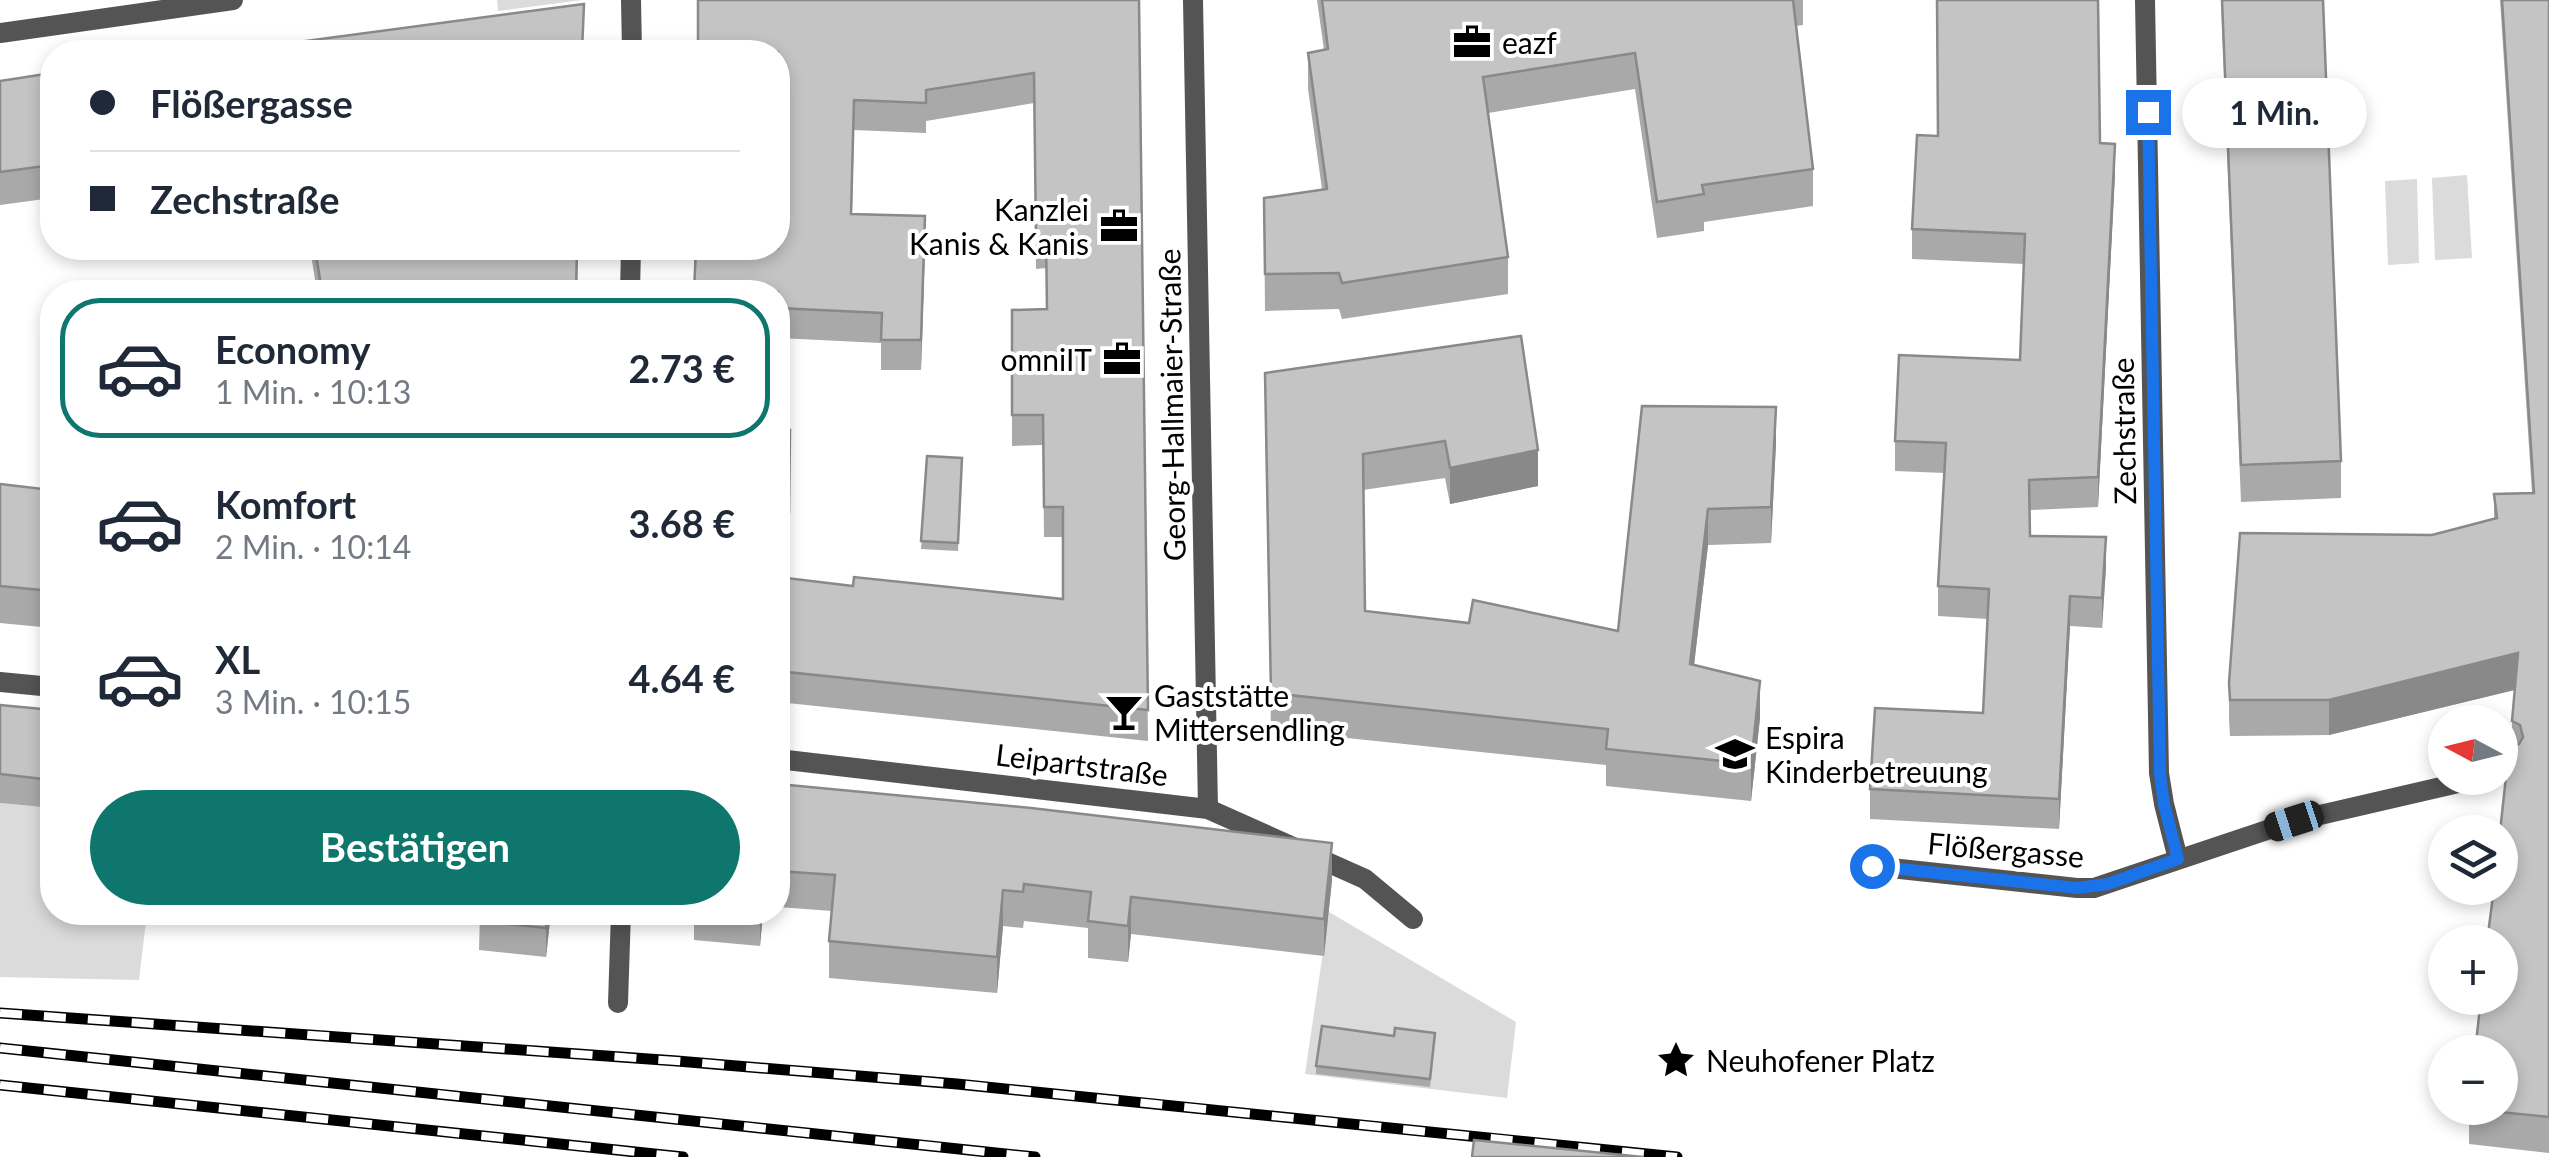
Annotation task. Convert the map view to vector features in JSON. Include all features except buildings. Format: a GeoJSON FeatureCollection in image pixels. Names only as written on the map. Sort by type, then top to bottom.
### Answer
{"type":"FeatureCollection","features":[{"type":"Feature","properties":{"kind":"street"},"geometry":{"type":"LineString","coordinates":[[0,33],[233,0]]}},
{"type":"Feature","properties":{"kind":"street"},"geometry":{"type":"LineString","coordinates":[[630,0],[632,40]]}},
{"type":"Feature","properties":{"kind":"street","name":"Georg-Hallmaier-Straße"},"geometry":{"type":"LineString","coordinates":[[1193,0],[1208,809]]}},
{"type":"Feature","properties":{"kind":"street","name":"Zechstraße"},"geometry":{"type":"LineString","coordinates":[[2145,0],[2160,774],[2178,859]]}},
{"type":"Feature","properties":{"kind":"street"},"geometry":{"type":"LineString","coordinates":[[0,682],[40,686]]}},
{"type":"Feature","properties":{"kind":"street","name":"Leipartstraße"},"geometry":{"type":"LineString","coordinates":[[790,760],[1208,809],[1365,879],[1412,918]]}},
{"type":"Feature","properties":{"kind":"street","name":"Flößergasse"},"geometry":{"type":"LineString","coordinates":[[1872,866],[2077,888],[2108,884],[2294,821],[2428,790]]}},
{"type":"Feature","properties":{"kind":"street"},"geometry":{"type":"LineString","coordinates":[[618,1003],[621,925]]}},
{"type":"Feature","properties":{"kind":"shaded area"},"geometry":{"type":"Polygon","coordinates":[[[497,0],[582,0],[498,11],[497,0]]]}},
{"type":"Feature","properties":{"kind":"shaded area"},"geometry":{"type":"Polygon","coordinates":[[[2467,175],[2472,258],[2435,260],[2432,178],[2467,175]]]}},
{"type":"Feature","properties":{"kind":"shaded area"},"geometry":{"type":"Polygon","coordinates":[[[2417,179],[2419,263],[2388,265],[2385,181],[2417,179]]]}},
{"type":"Feature","properties":{"kind":"shaded area"},"geometry":{"type":"Polygon","coordinates":[[[0,803],[40,807],[40,925],[146,925],[139,980],[0,977],[0,803]]]}},
{"type":"Feature","properties":{"kind":"shaded area"},"geometry":{"type":"Polygon","coordinates":[[[1329,912],[1516,1022],[1507,1098],[1305,1074],[1329,912]]]}},
{"type":"Feature","properties":{"kind":"railway"},"geometry":{"type":"LineString","coordinates":[[0,1013],[957,1084],[1677,1157]]}},
{"type":"Feature","properties":{"kind":"railway"},"geometry":{"type":"LineString","coordinates":[[0,1048],[1035,1157]]}},
{"type":"Feature","properties":{"kind":"railway"},"geometry":{"type":"LineString","coordinates":[[0,1085],[683,1157]]}},
{"type":"Feature","properties":{"kind":"place","name":"eazf"},"geometry":{"type":"Point","coordinates":[1472,42]}},
{"type":"Feature","properties":{"kind":"place","name":"Kanzlei Kanis & Kanis"},"geometry":{"type":"Point","coordinates":[1119,226]}},
{"type":"Feature","properties":{"kind":"place","name":"omniIT"},"geometry":{"type":"Point","coordinates":[1122,359]}},
{"type":"Feature","properties":{"kind":"place","name":"Gaststätte Mittersendling"},"geometry":{"type":"Point","coordinates":[1124,712]}},
{"type":"Feature","properties":{"kind":"place","name":"Espira Kinderbetreuung"},"geometry":{"type":"Point","coordinates":[1735,754]}},
{"type":"Feature","properties":{"kind":"place","name":"Neuhofener Platz"},"geometry":{"type":"Point","coordinates":[1676,1060]}},
{"type":"Feature","properties":{"kind":"route"},"geometry":{"type":"LineString","coordinates":[[1872,866],[2094,888],[2178,859],[2160,774],[2148,112]]}}]}
